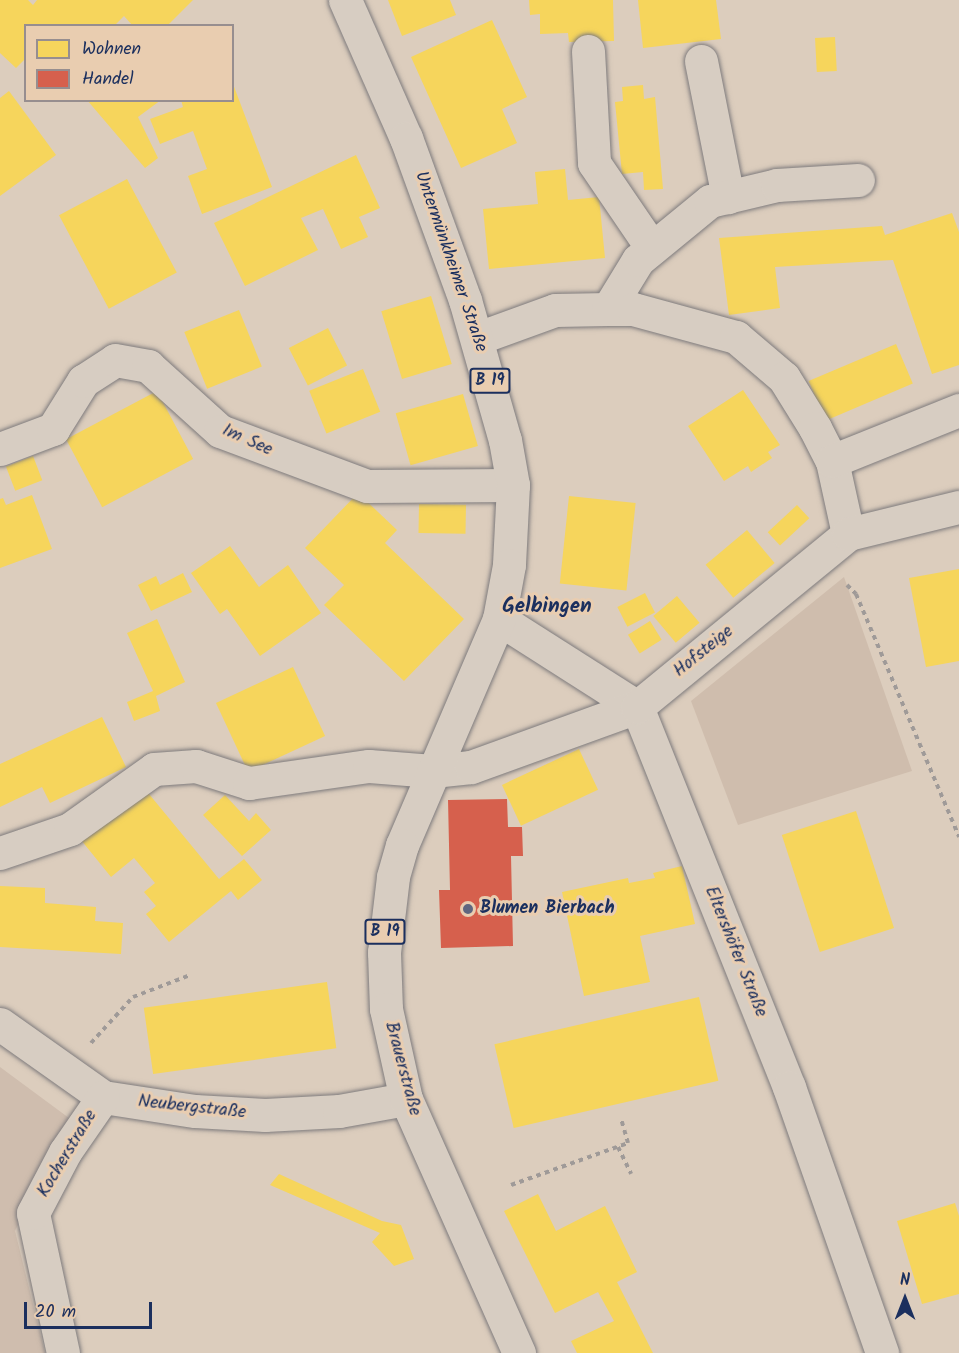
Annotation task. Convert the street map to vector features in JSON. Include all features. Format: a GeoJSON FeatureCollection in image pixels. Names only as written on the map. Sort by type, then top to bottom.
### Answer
{"type":"FeatureCollection","features":[{"type":"Feature","properties":{"kind":"street","name":"Untermünkheimer Straße"},"geometry":{"type":"LineString","coordinates":[[345,0],[406,138],[478,338],[513,485],[509,565],[499,619],[433,771]]}},
{"type":"Feature","properties":{"kind":"street"},"geometry":{"type":"LineString","coordinates":[[588,51],[594,163],[652,248]]}},
{"type":"Feature","properties":{"kind":"street"},"geometry":{"type":"LineString","coordinates":[[701,61],[728,196]]}},
{"type":"Feature","properties":{"kind":"street"},"geometry":{"type":"LineString","coordinates":[[608,309],[638,260],[710,201],[777,185],[858,180]]}},
{"type":"Feature","properties":{"kind":"street"},"geometry":{"type":"LineString","coordinates":[[478,338],[555,310],[608,309],[633,309],[736,337],[784,378],[832,461],[848,534]]}},
{"type":"Feature","properties":{"kind":"street","name":"Im See"},"geometry":{"type":"LineString","coordinates":[[0,448],[53,429],[83,381],[115,360],[148,366],[220,431],[368,486],[513,485]]}},
{"type":"Feature","properties":{"kind":"street"},"geometry":{"type":"LineString","coordinates":[[832,461],[959,410]]}},
{"type":"Feature","properties":{"kind":"street","name":"Hofsteige"},"geometry":{"type":"LineString","coordinates":[[0,853],[70,829],[154,769],[196,766],[249,783],[369,766],[433,771],[471,767],[637,707],[848,534],[959,507]]}},
{"type":"Feature","properties":{"kind":"street"},"geometry":{"type":"LineString","coordinates":[[499,619],[637,707]]}},
{"type":"Feature","properties":{"kind":"street","name":"Eltershöfer Straße"},"geometry":{"type":"LineString","coordinates":[[637,707],[789,1086],[882,1353]]}},
{"type":"Feature","properties":{"kind":"street","name":"Brauerstraße"},"geometry":{"type":"LineString","coordinates":[[433,771],[393,877],[386,929],[386,1009],[406,1099],[519,1353]]}},
{"type":"Feature","properties":{"kind":"street","name":"Neubergstraße"},"geometry":{"type":"LineString","coordinates":[[0,1024],[64,1072],[103,1097],[195,1111],[265,1115],[339,1111],[406,1099]]}},
{"type":"Feature","properties":{"kind":"street","name":"Kocherstraße"},"geometry":{"type":"LineString","coordinates":[[63,1353],[33,1213],[65,1152],[103,1097]]}},
{"type":"Feature","properties":{"kind":"path"},"geometry":{"type":"LineString","coordinates":[[821,555],[856,594],[959,837]]}},
{"type":"Feature","properties":{"kind":"path"},"geometry":{"type":"LineString","coordinates":[[64,1072],[133,997],[190,975]]}},
{"type":"Feature","properties":{"kind":"path"},"geometry":{"type":"LineString","coordinates":[[511,1185],[628,1143],[621,1118]]}},
{"type":"Feature","properties":{"kind":"path"},"geometry":{"type":"LineString","coordinates":[[618,1147],[631,1174]]}},
{"type":"Feature","properties":{"kind":"shaded area"},"geometry":{"type":"Polygon","coordinates":[[[844,577],[912,771],[738,825],[691,701],[844,577]]]}},
{"type":"Feature","properties":{"kind":"shaded area"},"geometry":{"type":"Polygon","coordinates":[[[0,1067],[69,1118],[15,1231],[45,1353],[0,1353],[0,1067]]]}},
{"type":"Feature","properties":{"kind":"building: Wohnen"},"geometry":{"type":"Polygon","coordinates":[[[0,0],[28,0],[33,5],[37,0],[193,0],[169,24],[131,24],[124,16],[116,24],[24,24],[24,60],[16,68],[0,53],[0,0]]]}},
{"type":"Feature","properties":{"kind":"building: Wohnen"},"geometry":{"type":"Polygon","coordinates":[[[388,0],[450,0],[456,15],[402,36],[388,0]]]}},
{"type":"Feature","properties":{"kind":"building: Wohnen"},"geometry":{"type":"Polygon","coordinates":[[[529,0],[613,0],[614,41],[569,42],[568,33],[540,34],[540,14],[530,15],[529,0]]]}},
{"type":"Feature","properties":{"kind":"building: Wohnen"},"geometry":{"type":"Polygon","coordinates":[[[638,0],[716,0],[721,39],[643,48],[638,0]]]}},
{"type":"Feature","properties":{"kind":"building: Wohnen"},"geometry":{"type":"Polygon","coordinates":[[[492,20],[527,97],[502,109],[517,143],[461,168],[411,57],[492,20]]]}},
{"type":"Feature","properties":{"kind":"building: Wohnen"},"geometry":{"type":"Polygon","coordinates":[[[835,37],[837,71],[817,72],[815,38],[835,37]]]}},
{"type":"Feature","properties":{"kind":"building: Wohnen"},"geometry":{"type":"Polygon","coordinates":[[[643,85],[644,99],[655,97],[663,189],[644,190],[643,172],[622,174],[615,102],[623,101],[622,87],[643,85]]]}},
{"type":"Feature","properties":{"kind":"building: Wohnen"},"geometry":{"type":"Polygon","coordinates":[[[234,87],[272,187],[202,214],[188,176],[207,169],[193,131],[160,144],[150,119],[183,107],[182,102],[234,102],[234,87]]]}},
{"type":"Feature","properties":{"kind":"building: Wohnen"},"geometry":{"type":"Polygon","coordinates":[[[9,91],[56,155],[0,196],[0,98],[9,91]]]}},
{"type":"Feature","properties":{"kind":"building: Wohnen"},"geometry":{"type":"Polygon","coordinates":[[[89,102],[158,102],[138,117],[158,158],[145,168],[89,102]]]}},
{"type":"Feature","properties":{"kind":"building: Wohnen"},"geometry":{"type":"Polygon","coordinates":[[[356,155],[380,208],[359,217],[368,237],[341,249],[323,209],[301,218],[318,250],[245,286],[214,223],[356,155]]]}},
{"type":"Feature","properties":{"kind":"building: Wohnen"},"geometry":{"type":"Polygon","coordinates":[[[565,169],[568,200],[599,197],[605,258],[489,269],[483,209],[538,204],[535,172],[565,169]]]}},
{"type":"Feature","properties":{"kind":"building: Wohnen"},"geometry":{"type":"Polygon","coordinates":[[[127,179],[177,273],[109,309],[59,215],[127,179]]]}},
{"type":"Feature","properties":{"kind":"building: Wohnen"},"geometry":{"type":"Polygon","coordinates":[[[952,213],[959,232],[959,365],[932,374],[893,260],[775,267],[780,308],[729,315],[719,238],[882,226],[885,235],[952,213]]]}},
{"type":"Feature","properties":{"kind":"building: Wohnen"},"geometry":{"type":"Polygon","coordinates":[[[431,296],[452,364],[402,379],[381,311],[431,296]]]}},
{"type":"Feature","properties":{"kind":"building: Wohnen"},"geometry":{"type":"Polygon","coordinates":[[[239,310],[262,367],[207,389],[184,332],[239,310]]]}},
{"type":"Feature","properties":{"kind":"building: Wohnen"},"geometry":{"type":"Polygon","coordinates":[[[328,328],[347,365],[308,385],[289,348],[328,328]]]}},
{"type":"Feature","properties":{"kind":"building: Wohnen"},"geometry":{"type":"Polygon","coordinates":[[[896,344],[913,384],[825,421],[809,381],[896,344]]]}},
{"type":"Feature","properties":{"kind":"building: Wohnen"},"geometry":{"type":"Polygon","coordinates":[[[363,369],[380,412],[326,433],[309,391],[363,369]]]}},
{"type":"Feature","properties":{"kind":"building: Wohnen"},"geometry":{"type":"Polygon","coordinates":[[[743,390],[780,445],[768,452],[772,458],[751,472],[748,466],[724,481],[688,426],[743,390]]]}},
{"type":"Feature","properties":{"kind":"building: Wohnen"},"geometry":{"type":"Polygon","coordinates":[[[157,391],[193,459],[102,507],[66,439],[157,391]]]}},
{"type":"Feature","properties":{"kind":"building: Wohnen"},"geometry":{"type":"Polygon","coordinates":[[[463,394],[478,446],[411,465],[396,413],[463,394]]]}},
{"type":"Feature","properties":{"kind":"building: Wohnen"},"geometry":{"type":"Polygon","coordinates":[[[33,456],[42,480],[15,491],[6,466],[33,456]]]}},
{"type":"Feature","properties":{"kind":"building: Wohnen"},"geometry":{"type":"Polygon","coordinates":[[[358,493],[397,530],[385,543],[464,619],[404,681],[324,605],[344,585],[305,548],[358,493]]]}},
{"type":"Feature","properties":{"kind":"building: Wohnen"},"geometry":{"type":"Polygon","coordinates":[[[32,495],[52,549],[0,568],[0,499],[3,498],[6,505],[32,495]]]}},
{"type":"Feature","properties":{"kind":"building: Wohnen"},"geometry":{"type":"Polygon","coordinates":[[[569,496],[636,503],[626,591],[560,584],[569,496]]]}},
{"type":"Feature","properties":{"kind":"building: Wohnen"},"geometry":{"type":"Polygon","coordinates":[[[419,504],[466,505],[465,534],[418,533],[419,504]]]}},
{"type":"Feature","properties":{"kind":"building: Wohnen"},"geometry":{"type":"Polygon","coordinates":[[[797,505],[809,518],[780,545],[768,532],[797,505]]]}},
{"type":"Feature","properties":{"kind":"building: Wohnen"},"geometry":{"type":"Polygon","coordinates":[[[747,530],[775,563],[733,598],[706,565],[747,530]]]}},
{"type":"Feature","properties":{"kind":"building: Wohnen"},"geometry":{"type":"Polygon","coordinates":[[[230,546],[259,587],[288,565],[321,613],[260,656],[227,609],[220,614],[191,573],[230,546]]]}},
{"type":"Feature","properties":{"kind":"building: Wohnen"},"geometry":{"type":"Polygon","coordinates":[[[959,569],[959,661],[926,667],[909,578],[959,569]]]}},
{"type":"Feature","properties":{"kind":"building: Wohnen"},"geometry":{"type":"Polygon","coordinates":[[[183,573],[192,592],[151,611],[138,585],[156,576],[160,585],[183,573]]]}},
{"type":"Feature","properties":{"kind":"building: Wohnen"},"geometry":{"type":"Polygon","coordinates":[[[645,593],[655,613],[627,627],[617,607],[645,593]]]}},
{"type":"Feature","properties":{"kind":"building: Wohnen"},"geometry":{"type":"Polygon","coordinates":[[[677,596],[699,623],[676,643],[653,616],[677,596]]]}},
{"type":"Feature","properties":{"kind":"building: Wohnen"},"geometry":{"type":"Polygon","coordinates":[[[157,619],[185,682],[156,696],[160,711],[134,721],[127,702],[153,691],[127,633],[157,619]]]}},
{"type":"Feature","properties":{"kind":"building: Wohnen"},"geometry":{"type":"Polygon","coordinates":[[[650,621],[662,640],[640,653],[628,635],[650,621]]]}},
{"type":"Feature","properties":{"kind":"building: Wohnen"},"geometry":{"type":"Polygon","coordinates":[[[293,667],[325,736],[248,772],[216,703],[293,667]]]}},
{"type":"Feature","properties":{"kind":"building: Wohnen"},"geometry":{"type":"Polygon","coordinates":[[[102,717],[126,767],[50,803],[42,787],[0,807],[0,764],[102,717]]]}},
{"type":"Feature","properties":{"kind":"building: Wohnen"},"geometry":{"type":"Polygon","coordinates":[[[579,749],[598,790],[521,826],[502,785],[579,749]]]}},
{"type":"Feature","properties":{"kind":"building: Wohnen"},"geometry":{"type":"Polygon","coordinates":[[[140,783],[219,879],[244,859],[262,880],[238,900],[231,891],[169,942],[146,914],[156,906],[144,892],[155,883],[134,858],[111,877],[77,835],[140,783]]]}},
{"type":"Feature","properties":{"kind":"building: Wohnen"},"geometry":{"type":"Polygon","coordinates":[[[225,795],[249,821],[256,813],[271,830],[242,856],[203,815],[225,795]]]}},
{"type":"Feature","properties":{"kind":"building: Wohnen"},"geometry":{"type":"Polygon","coordinates":[[[856,811],[894,928],[820,952],[782,835],[856,811]]]}},
{"type":"Feature","properties":{"kind":"building: Wohnen"},"geometry":{"type":"Polygon","coordinates":[[[682,866],[695,924],[640,936],[650,982],[584,996],[562,892],[628,878],[629,883],[655,878],[653,873],[682,866]]]}},
{"type":"Feature","properties":{"kind":"building: Wohnen"},"geometry":{"type":"Polygon","coordinates":[[[0,886],[45,888],[45,903],[96,907],[95,921],[123,923],[121,954],[0,947],[0,886]]]}},
{"type":"Feature","properties":{"kind":"building: Wohnen"},"geometry":{"type":"Polygon","coordinates":[[[327,982],[336,1048],[153,1074],[144,1008],[327,982]]]}},
{"type":"Feature","properties":{"kind":"building: Wohnen"},"geometry":{"type":"Polygon","coordinates":[[[699,997],[718,1081],[514,1128],[494,1044],[699,997]]]}},
{"type":"Feature","properties":{"kind":"building: Wohnen"},"geometry":{"type":"Polygon","coordinates":[[[279,1174],[382,1221],[401,1225],[414,1259],[394,1266],[372,1242],[380,1233],[270,1185],[279,1174]]]}},
{"type":"Feature","properties":{"kind":"building: Wohnen"},"geometry":{"type":"Polygon","coordinates":[[[538,1194],[556,1231],[605,1206],[637,1272],[617,1282],[653,1353],[577,1353],[571,1341],[614,1321],[598,1292],[555,1313],[504,1211],[538,1194]]]}},
{"type":"Feature","properties":{"kind":"building: Wohnen"},"geometry":{"type":"Polygon","coordinates":[[[955,1203],[959,1216],[959,1294],[922,1304],[897,1221],[955,1203]]]}},
{"type":"Feature","properties":{"kind":"building: Handel"},"geometry":{"type":"Polygon","coordinates":[[[507,799],[508,827],[522,827],[523,856],[511,856],[513,946],[441,948],[439,890],[450,890],[448,800],[507,799]]]}},
{"type":"Feature","properties":{"kind":"place","name":"Blumen Bierbach"},"geometry":{"type":"Point","coordinates":[468,909]}},
{"type":"Feature","properties":{"kind":"district","name":"Gelbingen"},"geometry":{"type":"Point","coordinates":[547,607]}}]}
